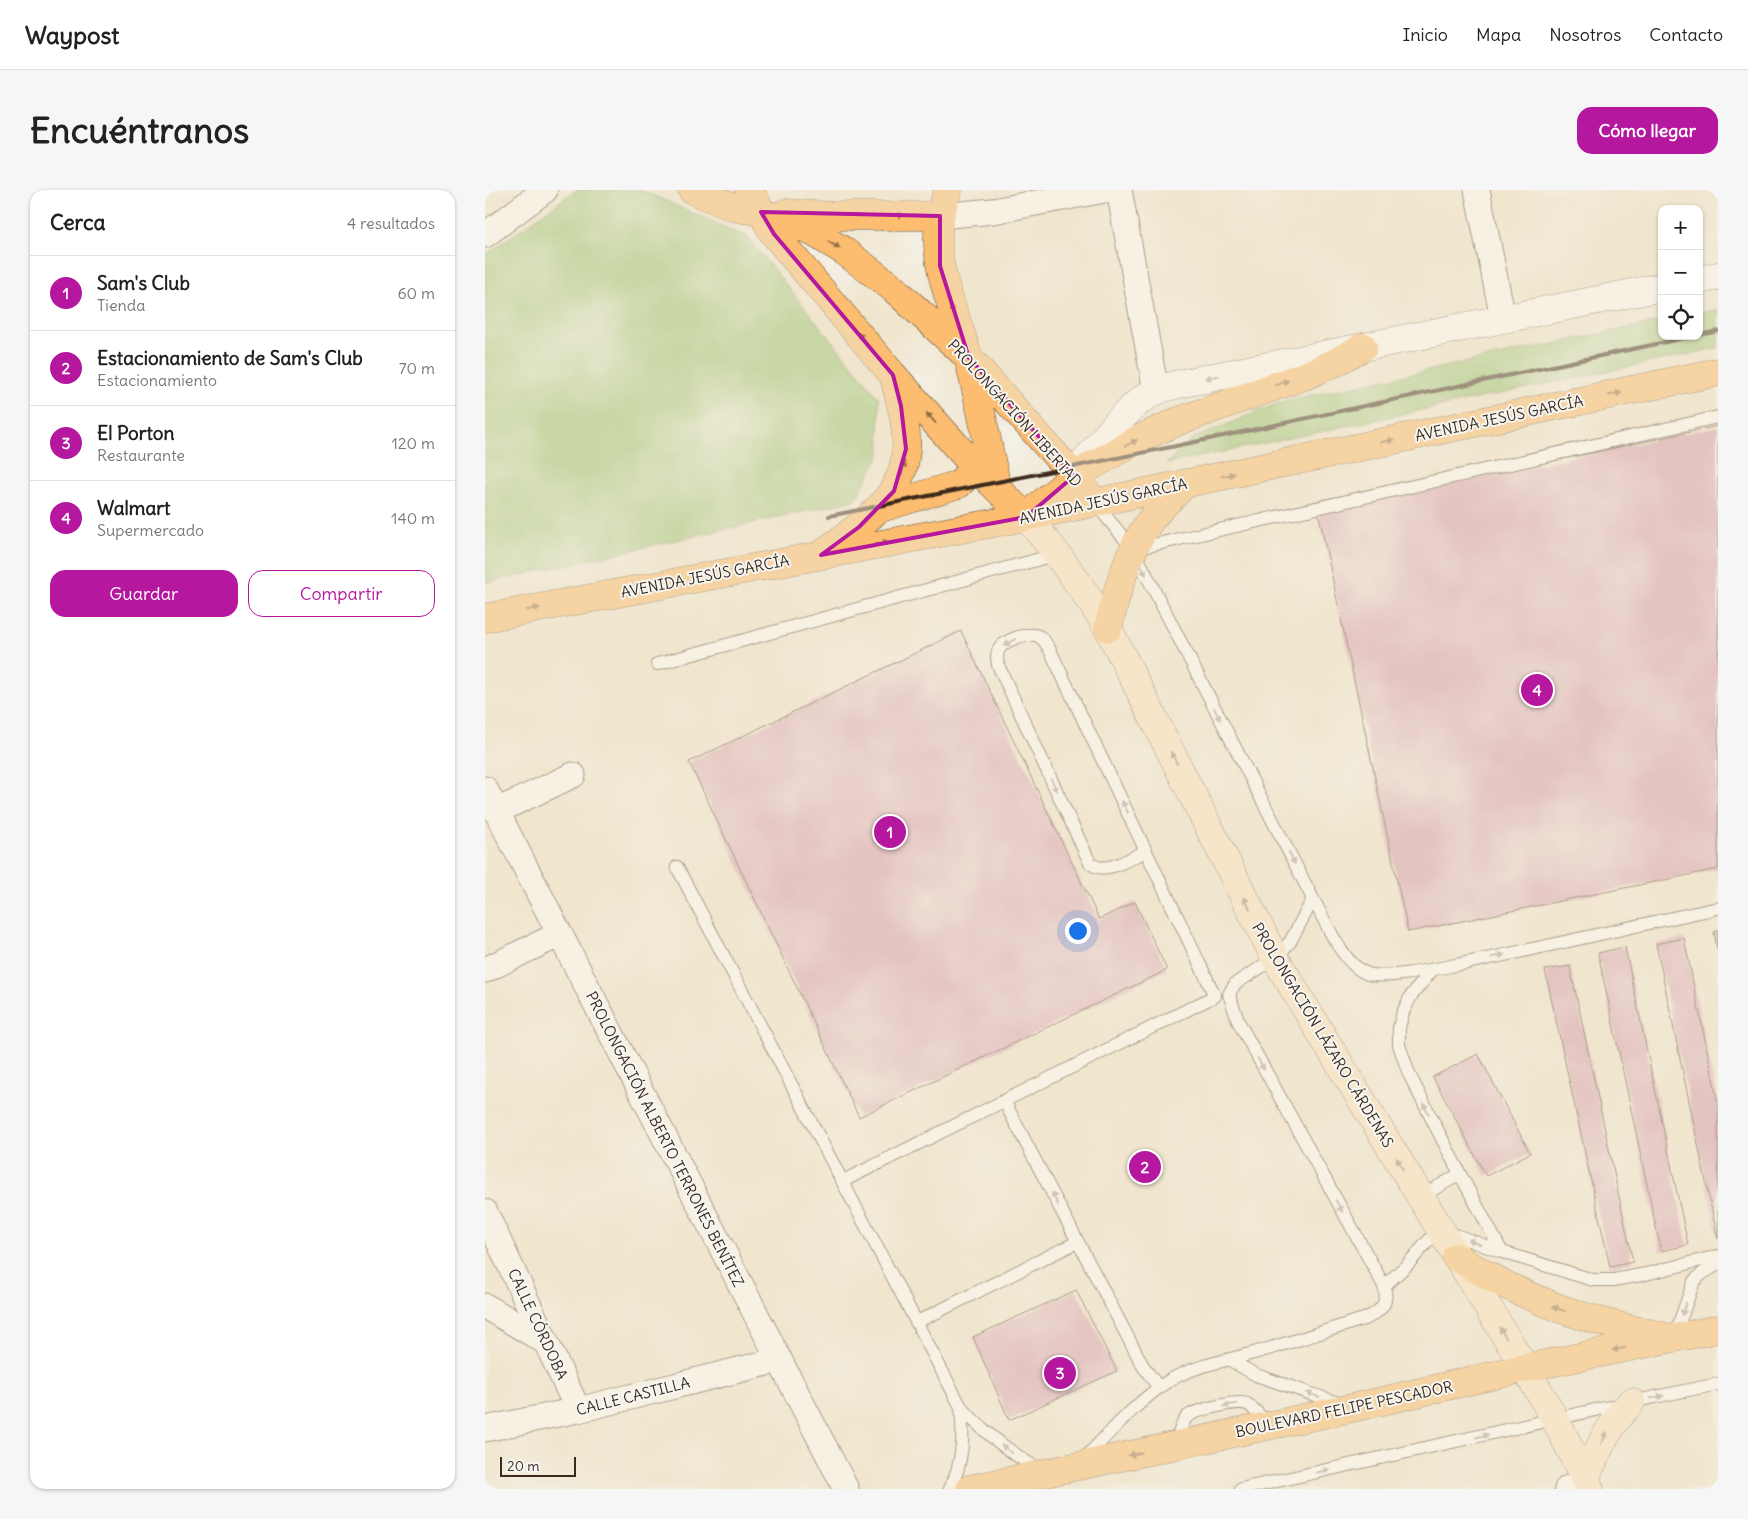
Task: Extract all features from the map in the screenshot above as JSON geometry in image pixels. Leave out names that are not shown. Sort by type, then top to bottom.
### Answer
[{"type":"main road","name":"PROLONGACIÓN LIBERTAD","points":[[692,190],[732,207],[755,201],[845,252],[894,289],[969,358],[1095,502]]},
{"type":"main road","points":[[948,190],[940,216],[938,241],[940,266],[948,298],[969,358],[988,438],[997,488]]},
{"type":"main road","points":[[755,201],[832,216],[940,216]]},
{"type":"main road","points":[[755,201],[774,234],[893,376],[975,467],[1026,517],[1074,476],[1135,441],[1185,419],[1334,363],[1363,346]]},
{"type":"main road","name":"AVENIDA JESÚS GARCÍA","points":[[485,618],[1026,517],[1718,372]]},
{"type":"main road","points":[[821,555],[859,527],[878,509],[894,491],[903,472],[906,449],[901,406],[893,376]]},
{"type":"main road","points":[[878,509],[959,484],[975,467],[988,438]]},
{"type":"main road","points":[[1108,628],[1122,576],[1133,549],[1150,520],[1187,483]]},
{"type":"main road","name":"PROLONGACIÓN LÁZARO CÁRDENAS","points":[[1026,517],[1058,554],[1108,628],[1275,958],[1555,1419],[1581,1486]]},
{"type":"main road","points":[[1456,1257],[1484,1274],[1544,1303],[1575,1314],[1674,1338]]},
{"type":"main road","name":"BOULEVARD FELIPE PESCADOR","points":[[970,1489],[1352,1408],[1525,1368],[1718,1329]]},
{"type":"main road","points":[[1581,1486],[1605,1436],[1616,1418],[1631,1402]]},
{"type":"street","points":[[485,235],[545,190]]},
{"type":"street","points":[[940,216],[993,211],[1105,190]]},
{"type":"street","points":[[1119,190],[1156,391]]},
{"type":"street","points":[[1477,190],[1503,318]]},
{"type":"street","points":[[1703,279],[1718,276]]},
{"type":"street","name":"AVENIDA JESÚS GARCÍA","points":[[1074,476],[1138,402],[1156,391],[1179,384],[1363,346],[1658,288]]},
{"type":"street","points":[[497,811],[573,775]]},
{"type":"street","name":"PROLONGACIÓN ALBERTO TERRONES BENÍTEZ","points":[[485,789],[845,1489]]},
{"type":"street","points":[[485,970],[560,934]]},
{"type":"street","name":"CALLE CÓRDOBA","points":[[485,1212],[578,1410]]},
{"type":"street","points":[[485,1306],[546,1342]]},
{"type":"street","name":"CALLE CASTILLA","points":[[485,1429],[578,1410],[779,1360]]},
{"type":"lane","points":[[1133,549],[1718,417]]},
{"type":"lane","points":[[1095,502],[1133,549],[1313,899],[1343,954],[1359,969],[1368,974],[1379,975],[1433,969],[1718,908]]},
{"type":"lane","points":[[657,664],[1058,554]]},
{"type":"lane","points":[[843,1182],[1215,996],[1146,851],[1046,643],[1040,637],[1031,634],[1022,635],[1005,644],[999,649],[997,656],[998,665],[1090,863],[1097,868],[1109,867],[1146,851]]},
{"type":"lane","points":[[677,866],[961,1407],[995,1440],[1019,1458],[1045,1473]]},
{"type":"lane","points":[[1077,1466],[1123,1420],[1159,1388],[1179,1376],[1367,1318],[1378,1312],[1384,1304],[1386,1294],[1383,1286],[1238,1021],[1229,994],[1235,984],[1275,958],[1291,942],[1313,899]]},
{"type":"lane","points":[[1433,969],[1411,996],[1403,1012],[1399,1028],[1399,1044],[1409,1074],[1502,1252]]},
{"type":"lane","points":[[1004,1101],[1146,1372],[1159,1388]]},
{"type":"lane","points":[[1420,1196],[1460,1174]]},
{"type":"lane","points":[[1383,1286],[1406,1266],[1439,1229],[1502,1252],[1593,1280],[1614,1280],[1646,1274],[1718,1256]]},
{"type":"lane","points":[[917,1322],[1077,1242]]},
{"type":"lane","points":[[1674,1338],[1694,1281],[1703,1272],[1718,1264]]},
{"type":"lane","points":[[1231,1360],[1256,1375],[1352,1408]]},
{"type":"lane","points":[[1241,1489],[1718,1384]]},
{"type":"lane","points":[[950,1489],[961,1460],[963,1443],[961,1407]]},
{"type":"highlighted area","points":[[761,212],[940,216],[940,266],[969,358],[1074,476],[1026,517],[821,555],[859,527],[894,491],[906,449],[901,406],[893,375],[774,234]]},
{"type":"green space","points":[[576,190],[641,190],[747,237],[879,398],[880,455],[855,500],[485,583],[485,255]]},
{"type":"green space","points":[[1718,309],[1718,348],[1166,464],[1192,439],[1283,401],[1658,322],[1658,340],[1703,340],[1703,312]]},
{"type":"building","points":[[1718,426],[1718,869],[1408,932],[1318,511]]},
{"type":"building","points":[[961,631],[1099,919],[1135,902],[1167,970],[859,1117],[689,762]]},
{"type":"building","points":[[1718,931],[1718,948],[1717,948],[1714,932]]},
{"type":"building","points":[[1684,938],[1718,1103],[1718,1239],[1656,944]]},
{"type":"building","points":[[1625,947],[1688,1245],[1661,1251],[1598,953]]},
{"type":"building","points":[[1570,966],[1633,1262],[1610,1267],[1545,970]]},
{"type":"building","points":[[1478,1054],[1530,1153],[1486,1176],[1433,1077]]},
{"type":"building","points":[[1076,1290],[1117,1371],[1009,1420],[973,1337]]},
{"type":"railway","points":[[1703,334],[1718,331]]},
{"type":"railway","points":[[829,516],[1176,446],[1675,340]]},
{"type":"place","name":"Walmart","points":[[1537,690]]},
{"type":"place","name":"Sam's Club","points":[[890,832]]},
{"type":"place","name":"Estacionamiento de Sam's Club","points":[[1145,1167]]},
{"type":"place","name":"El Porton","points":[[1060,1373]]}]
